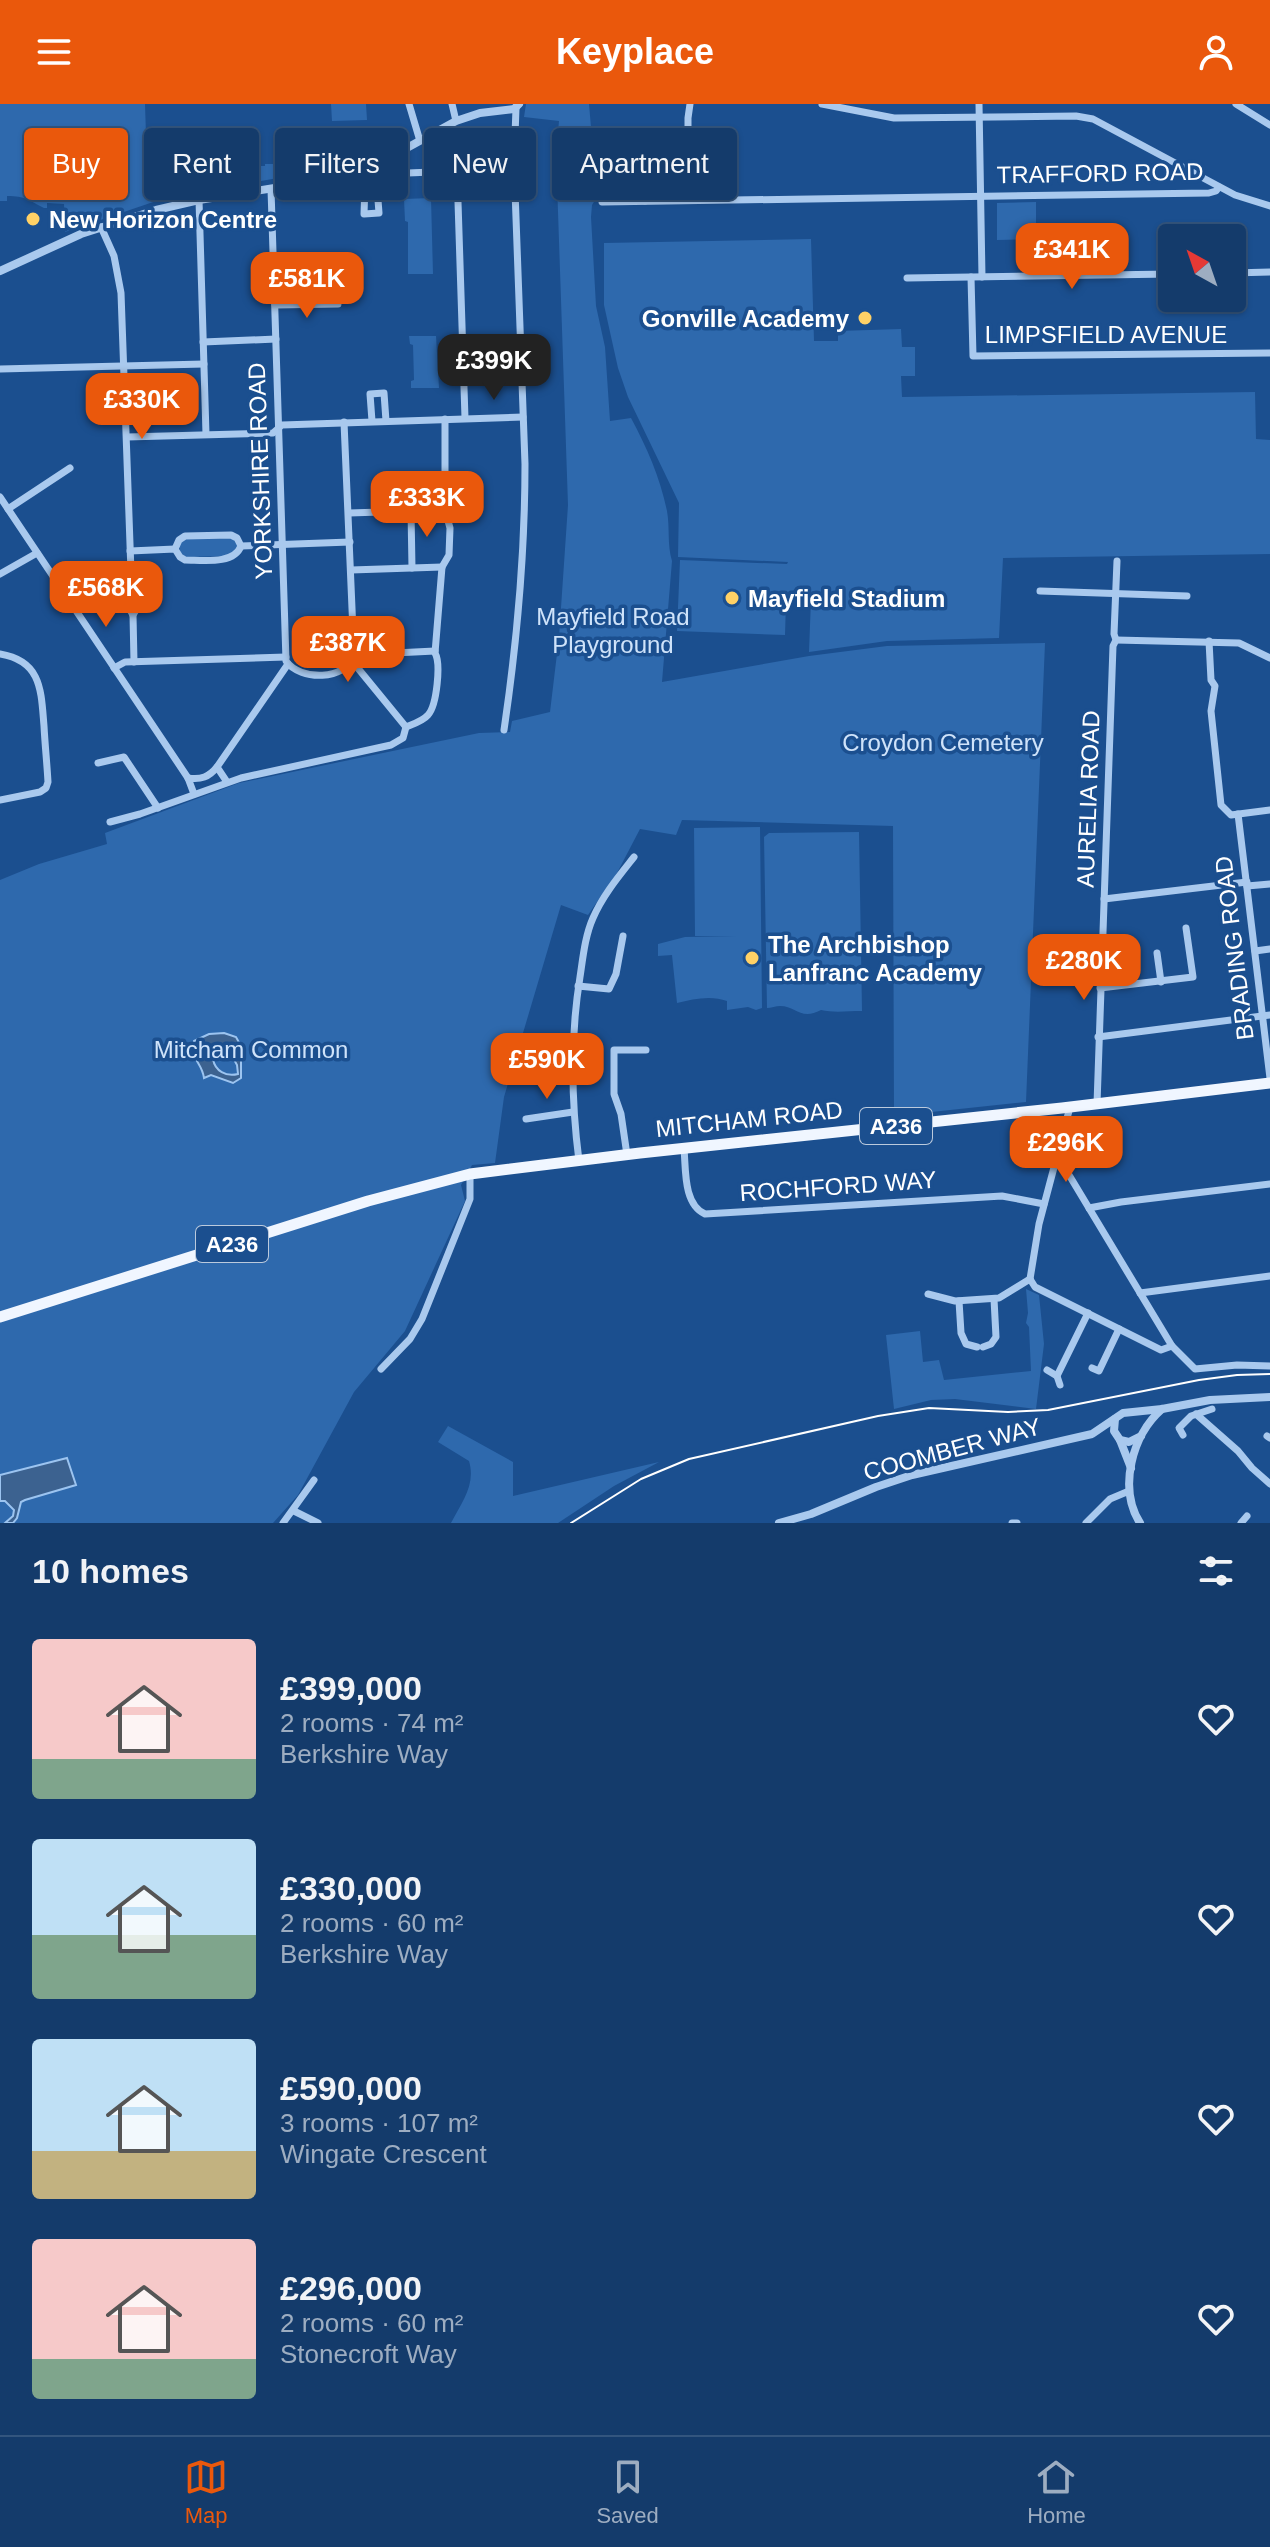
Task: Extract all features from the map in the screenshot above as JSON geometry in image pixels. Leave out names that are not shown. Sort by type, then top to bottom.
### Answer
[{"type":"main road","name":"MITCHAM ROAD","points":[[470,1174],[1097,1104],[1270,1080]]},
{"type":"main road","name":"A236","points":[[0,1317],[368,1201],[470,1174]]},
{"type":"street","points":[[409,104],[420,141]]},
{"type":"street","points":[[452,104],[456,121]]},
{"type":"street","points":[[688,128],[690,104]]},
{"type":"street","points":[[822,104],[894,118],[1076,116],[1093,119],[1243,199],[1270,206]]},
{"type":"street","points":[[979,104],[982,277]]},
{"type":"street","points":[[1236,104],[1270,125]]},
{"type":"street","points":[[408,147],[456,121],[518,106],[514,175],[524,513],[514,657],[504,730]]},
{"type":"street","points":[[408,172],[457,171],[465,418]]},
{"type":"street","name":"TRAFFORD ROAD","points":[[737,199],[1209,193],[1219,187]]},
{"type":"street","points":[[259,191],[275,188]]},
{"type":"street","name":"YORKSHIRE ROAD","points":[[271,189],[287,660]]},
{"type":"street","points":[[0,271],[101,227],[199,200],[206,434]]},
{"type":"street","name":"TRAFFORD ROAD","points":[[602,202],[688,200]]},
{"type":"street","points":[[101,227],[114,256],[120,284],[131,572],[125,579],[127,605],[133,615],[134,662]]},
{"type":"street","points":[[1246,273],[1270,272]]},
{"type":"street","points":[[907,278],[1158,274]]},
{"type":"street","name":"LIMPSFIELD AVENUE","points":[[971,277],[973,356],[1270,353]]},
{"type":"street","points":[[275,305],[338,304]]},
{"type":"street","points":[[203,342],[276,339]]},
{"type":"street","points":[[0,369],[204,364]]},
{"type":"street","points":[[372,421],[370,394],[384,393],[386,421]]},
{"type":"street","points":[[127,437],[273,433],[282,425],[523,417]]},
{"type":"street","points":[[110,822],[227,782],[391,745],[403,738],[406,727],[423,719],[433,708],[439,662],[435,651],[442,567],[449,555],[450,538],[450,524],[445,510],[445,419]]},
{"type":"street","points":[[344,422],[353,658],[406,727]]},
{"type":"street","points":[[8,509],[70,468]]},
{"type":"street","points":[[0,497],[188,778],[194,794]]},
{"type":"street","points":[[349,513],[445,510]]},
{"type":"street","points":[[411,511],[412,568]]},
{"type":"street","points":[[231,535],[237,538],[241,546],[236,556],[229,558],[185,560],[175,549],[177,542],[185,536],[231,535]]},
{"type":"street","points":[[241,546],[350,542]]},
{"type":"street","points":[[130,551],[175,549]]},
{"type":"street","points":[[0,574],[37,553]]},
{"type":"street","name":"AURELIA ROAD","points":[[1097,1104],[1117,561]]},
{"type":"street","points":[[351,570],[442,567]]},
{"type":"street","points":[[1040,591],[1187,596]]},
{"type":"street","points":[[1116,640],[1241,643],[1270,658]]},
{"type":"street","points":[[1209,641],[1211,680],[1215,686],[1211,711],[1221,805],[1227,813],[1270,810]]},
{"type":"street","points":[[287,660],[294,669],[315,675],[340,671],[353,658],[435,651]]},
{"type":"street","points":[[0,654],[26,664],[39,682],[48,782],[40,792],[0,800]]},
{"type":"street","points":[[114,668],[122,663],[134,662],[287,660]]},
{"type":"street","points":[[188,778],[202,779],[217,767],[287,660]]},
{"type":"street","points":[[98,763],[124,757],[158,808]]},
{"type":"street","points":[[217,767],[227,782]]},
{"type":"street","name":"BRADING ROAD","points":[[1238,814],[1266,1016],[1270,1080]]},
{"type":"street","points":[[579,1161],[573,1112],[572,1051],[585,946],[594,915],[634,857]]},
{"type":"street","points":[[1104,899],[1270,884]]},
{"type":"street","points":[[1100,988],[1193,977],[1186,928]]},
{"type":"street","points":[[578,986],[609,989],[616,974],[623,936]]},
{"type":"street","points":[[1255,951],[1270,949]]},
{"type":"street","points":[[1179,952],[1189,950]]},
{"type":"street","points":[[1157,953],[1161,982]]},
{"type":"street","points":[[1098,1037],[1266,1016]]},
{"type":"street","points":[[627,1155],[621,1114],[614,1094],[614,1046],[646,1050]]},
{"type":"street","points":[[1070,1107],[1044,1204],[1030,1279],[1035,1287],[1161,1350],[1172,1346]]},
{"type":"street","points":[[526,1119],[573,1112]]},
{"type":"street","name":"ROCHFORD WAY","points":[[684,1149],[691,1200],[705,1214],[1002,1196],[1044,1204]]},
{"type":"street","points":[[1057,1155],[1172,1346],[1190,1367],[1198,1370],[1237,1365],[1270,1366]]},
{"type":"street","points":[[381,1369],[410,1339],[422,1319],[470,1199],[470,1174]]},
{"type":"street","points":[[1089,1208],[1270,1184]]},
{"type":"street","points":[[1140,1293],[1270,1276]]},
{"type":"street","points":[[928,1294],[959,1301],[994,1299],[1003,1297],[1030,1279]]},
{"type":"street","points":[[994,1299],[997,1328],[994,1341]]},
{"type":"street","points":[[959,1301],[963,1348],[980,1347],[994,1341]]},
{"type":"street","points":[[1047,1370],[1058,1380],[1088,1313]]},
{"type":"street","points":[[1092,1368],[1099,1371],[1119,1329]]},
{"type":"street","points":[[994,1341],[1003,1349]]},
{"type":"street","points":[[1131,1469],[1113,1427],[1123,1413],[1210,1400],[1270,1397]]},
{"type":"street","points":[[1140,1523],[1131,1506],[1131,1469],[1142,1434],[1162,1409]]},
{"type":"street","points":[[1183,1435],[1179,1428],[1185,1421],[1212,1409]]},
{"type":"street","points":[[1132,1412],[1142,1420],[1142,1434]]},
{"type":"street","points":[[1196,1414],[1270,1484]]},
{"type":"street","name":"COOMBER WAY","points":[[779,1523],[912,1475],[1092,1434],[1116,1419]]},
{"type":"street","name":"COOMBER WAY","points":[[1092,1434],[1119,1439]]},
{"type":"street","points":[[1119,1439],[1129,1442],[1142,1434]]},
{"type":"street","points":[[283,1523],[314,1480]]},
{"type":"street","points":[[1086,1523],[1110,1499],[1129,1491]]},
{"type":"street","points":[[294,1511],[318,1523]]},
{"type":"street","points":[[1241,1523],[1247,1516]]},
{"type":"green space","points":[[0,104],[145,104],[144,200],[159,200],[65,232],[64,204],[47,203],[47,208],[44,208],[29,200],[128,200],[128,128],[24,128],[24,198],[7,196],[7,201],[0,201]]},
{"type":"green space","points":[[331,104],[366,104],[367,120],[332,121]]},
{"type":"green space","name":"Mitcham Common","points":[[526,104],[589,104],[591,128],[558,128],[559,121],[524,117]]},
{"type":"green space","points":[[275,164],[275,178],[259,181],[259,166]]},
{"type":"green space","points":[[404,200],[431,200],[433,274],[408,274],[408,222],[405,221]]},
{"type":"green space","name":"Mitcham Common","points":[[558,200],[595,200],[591,217],[596,306],[605,347],[610,421],[631,418],[657,475],[668,517],[672,561],[662,682],[809,656],[887,646],[1045,643],[1026,1102],[894,1116],[893,826],[682,820],[676,835],[640,829],[617,873],[588,915],[561,905],[504,1097],[495,1163],[472,1165],[461,1185],[465,1201],[405,1331],[354,1392],[298,1495],[273,1523],[0,1523],[0,880],[39,864],[107,844],[105,833],[239,783],[479,733],[510,732],[512,721],[550,712],[559,637],[568,505]]},
{"type":"green space","points":[[1036,202],[1036,239],[997,240],[997,203]]},
{"type":"green space","points":[[811,239],[814,341],[838,341],[838,331],[901,329],[902,347],[915,347],[915,376],[901,376],[902,397],[1255,392],[1256,439],[1270,440],[1270,554],[1003,558],[999,638],[887,641],[809,652],[811,599],[786,602],[785,635],[677,631],[680,560],[788,562],[678,557],[679,503],[628,397],[618,368],[604,305],[604,243]]},
{"type":"green space","points":[[409,336],[436,336],[439,388],[411,388],[411,381],[414,380],[413,345]]},
{"type":"green space","points":[[233,538],[237,548],[230,556],[186,557],[180,553],[179,543],[186,539]]},
{"type":"green space","points":[[760,827],[762,1008],[727,1010],[727,1001],[715,998],[677,1003],[672,955],[658,956],[658,944],[685,937],[736,936],[695,936],[694,828]]},
{"type":"green space","points":[[859,832],[862,1011],[821,1010],[803,1014],[786,1007],[767,1008],[764,837],[769,833]]},
{"type":"green space","points":[[1026,1289],[1039,1295],[1044,1344],[1036,1409],[955,1399],[931,1400],[894,1409],[886,1335],[920,1331],[923,1362],[939,1360],[944,1380],[1031,1371]]},
{"type":"green space","points":[[448,1426],[513,1462],[513,1496],[659,1462],[614,1486],[558,1523],[451,1523],[467,1493],[471,1470],[469,1461],[438,1442]]},
{"type":"shaded area","points":[[224,1033],[236,1037],[241,1046],[241,1078],[233,1083],[211,1075],[204,1078],[193,1047],[194,1041],[209,1034]],"holes":[[[231,1054],[237,1065],[238,1074],[222,1072],[214,1063],[213,1059]]]},
{"type":"shaded area","points":[[67,1458],[76,1485],[21,1502],[17,1518],[13,1523],[5,1523],[13,1516],[14,1510],[5,1501],[0,1501],[0,1475]]},
{"type":"tram line","points":[[571,1523],[641,1479],[689,1459],[878,1416],[929,1408],[1008,1412],[1048,1410],[1199,1380],[1270,1374]]},
{"type":"place","name":"New Horizon Centre","points":[[33,219]]},
{"type":"place","name":"Gonville Academy","points":[[865,318]]},
{"type":"place","name":"Mayfield Stadium","points":[[732,598]]},
{"type":"place","name":"The Archbishop Lanfranc Academy","points":[[752,958]]},
{"type":"park label","name":"Mayfield Road Playground","points":[[613,630]]},
{"type":"park label","name":"Croydon Cemetery","points":[[943,742]]}]
